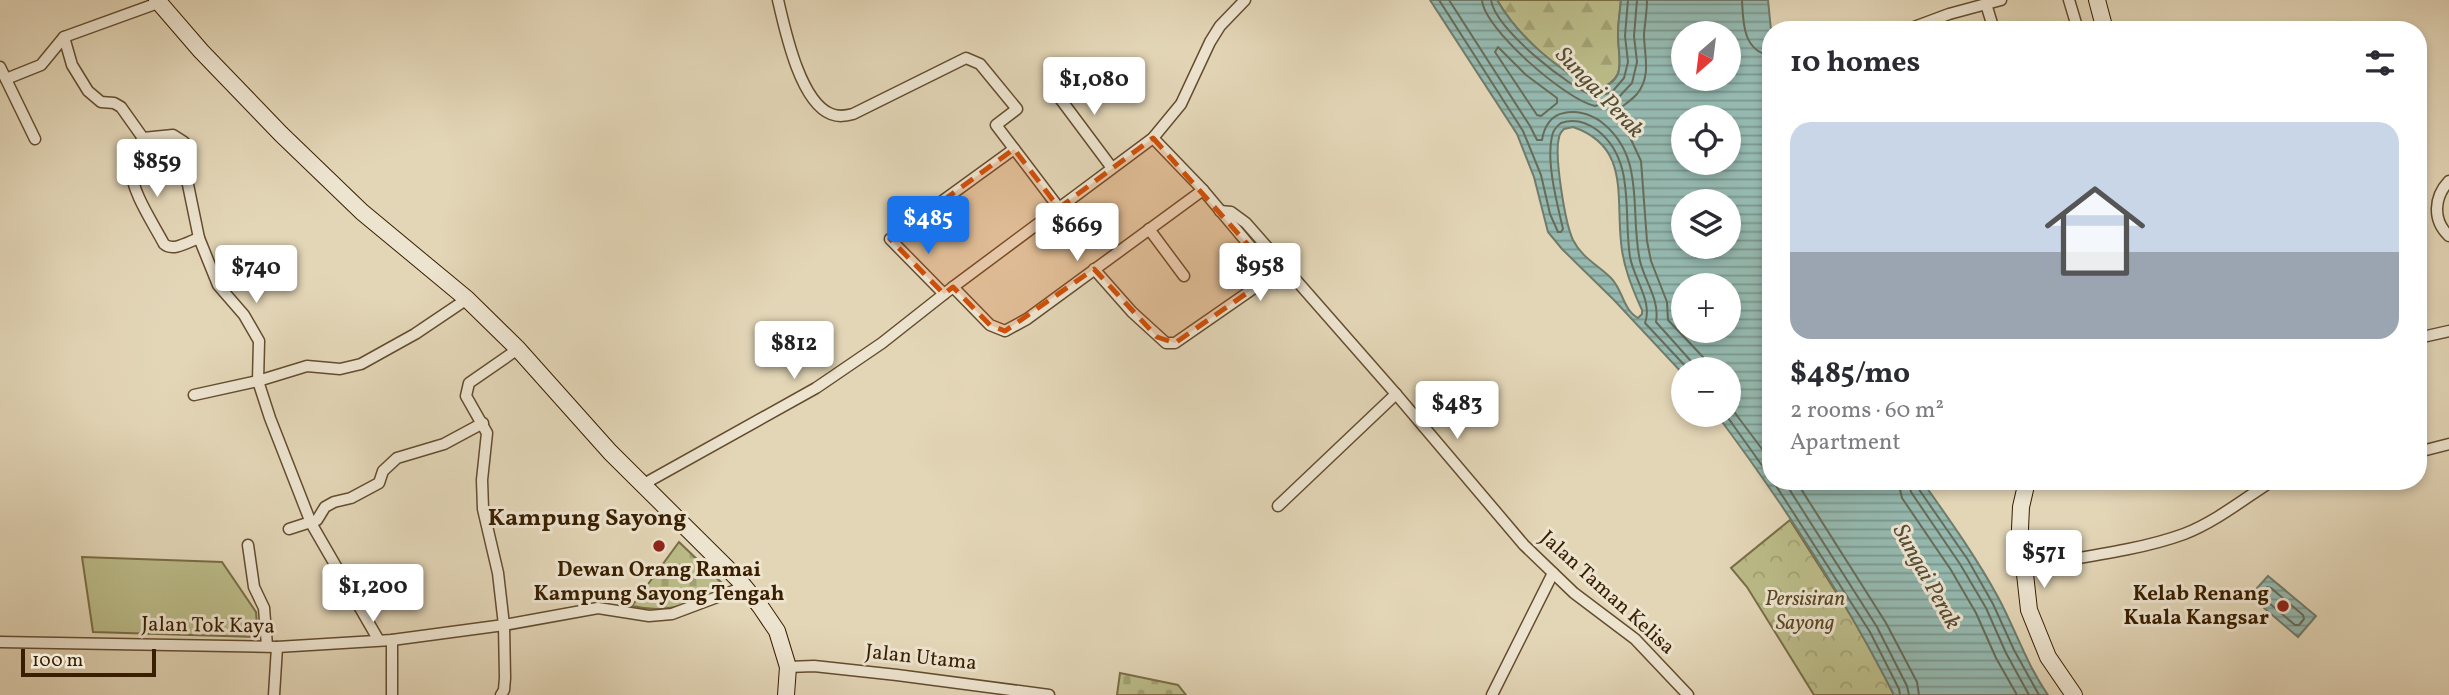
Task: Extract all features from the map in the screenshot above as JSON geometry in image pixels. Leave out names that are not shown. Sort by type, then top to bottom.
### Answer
[{"type":"main road","points":[[2097,0],[2103,21]]},
{"type":"main road","points":[[158,2],[281,134],[362,212],[467,299],[518,349],[642,485],[744,587],[777,631],[788,667],[786,695]]},
{"type":"main road","points":[[2025,490],[2020,529],[2029,610],[2048,657],[2074,695]]},
{"type":"street","points":[[778,0],[795,61],[808,91],[824,110],[841,117],[853,114],[956,61],[972,58],[1017,109],[996,125],[1059,208]]},
{"type":"street","points":[[642,485],[816,388],[882,343],[1153,138],[1181,104],[1220,26],[1245,0]]},
{"type":"street","points":[[1931,21],[2001,0]]},
{"type":"street","points":[[2069,0],[2075,21]]},
{"type":"street","points":[[6,79],[41,65],[64,37],[158,2]]},
{"type":"street","points":[[1986,4],[1991,21]]},
{"type":"street","points":[[64,37],[72,65],[88,91],[101,102],[121,107],[143,138]]},
{"type":"street","points":[[0,67],[35,139]]},
{"type":"street","points":[[1050,85],[1112,168]]},
{"type":"street","points":[[143,138],[173,135],[184,142],[186,175],[199,238],[218,285],[244,315],[259,341],[258,381],[311,523],[378,639]]},
{"type":"street","points":[[143,138],[133,157],[133,178],[142,204],[163,244],[173,248],[199,238]]},
{"type":"street","points":[[1094,270],[1157,337],[1166,343],[1175,343],[1260,284],[1265,274],[1265,264],[1203,190],[1153,138]]},
{"type":"street","points":[[1014,149],[890,239],[990,325],[1005,331],[1027,319],[1203,190]]},
{"type":"street","points":[[2449,181],[2438,196],[2437,207],[2438,219],[2449,236]]},
{"type":"street","name":"Jalan Taman Kelisa","points":[[1220,211],[1231,212],[1246,223],[1524,545],[1583,601],[1635,639],[1688,695]]},
{"type":"street","points":[[1149,229],[1184,275]]},
{"type":"street","points":[[194,395],[258,381],[307,366],[340,369],[361,364],[415,334],[467,299]]},
{"type":"street","points":[[2427,336],[2449,331]]},
{"type":"street","points":[[501,695],[505,678],[504,625],[498,573],[483,509],[482,480],[487,433],[466,396],[466,389],[469,383],[518,349]]},
{"type":"street","points":[[1278,506],[1396,394]]},
{"type":"street","points":[[289,529],[317,520],[325,507],[351,498],[379,482],[383,471],[397,458],[444,444],[483,423]]},
{"type":"street","points":[[2427,450],[2449,444]]},
{"type":"street","points":[[2025,567],[2152,543],[2185,533],[2258,490]]},
{"type":"street","points":[[248,545],[254,587],[264,608],[272,646],[274,695]]},
{"type":"street","points":[[1492,695],[1553,573]]},
{"type":"street","name":"Jalan Tok Kaya","points":[[0,642],[272,646],[392,640],[504,625],[597,608],[649,616],[673,614],[744,587]]},
{"type":"street","points":[[392,640],[392,695]]},
{"type":"street","name":"Jalan Utama","points":[[788,667],[814,666],[1049,695]]},
{"type":"highlighted area","points":[[1153,138],[1265,264],[1260,284],[1175,343],[1157,337],[1094,269],[1005,331],[990,325],[953,287],[944,294],[890,239],[1014,149],[1059,208]]},
{"type":"green space","points":[[1497,0],[1621,0],[1618,34],[1620,61],[1617,75],[1606,86],[1596,90],[1581,82],[1528,40]]},
{"type":"green space","name":"Persisiran Sayong","points":[[1790,520],[1864,636],[1894,695],[1814,695],[1747,587],[1731,568]]},
{"type":"green space","points":[[679,542],[727,588],[681,606],[659,609],[632,606]]},
{"type":"green space","points":[[82,557],[222,562],[256,612],[258,637],[93,632]]},
{"type":"green space","points":[[1120,673],[1178,685],[1186,695],[1117,695]]},
{"type":"water","name":"Sungai Perak","points":[[1430,0],[1497,0],[1516,27],[1540,51],[1596,90],[1613,81],[1619,68],[1618,30],[1621,0],[1768,0],[1770,21],[1762,21],[1762,478],[1726,427],[1741,427],[1741,357],[1671,357],[1671,361],[1548,232],[1534,177],[1517,134]],"holes":[[[1573,127],[1591,135],[1603,146],[1616,174],[1621,242],[1631,285],[1642,310],[1638,318],[1629,310],[1611,278],[1577,246],[1567,219],[1559,173],[1560,136],[1564,129]]]},
{"type":"water","name":"Sungai Perak","points":[[1770,490],[1928,490],[1990,584],[2048,695],[1894,695],[1855,622]]},
{"type":"water","name":"Kelab Renang Kuala Kangsar","points":[[2268,576],[2316,616],[2298,637],[2250,596]]},
{"type":"place","name":"Dewan Orang Ramai Kampung Sayong Tengah","points":[[659,546]]},
{"type":"place","name":"Kelab Renang Kuala Kangsar","points":[[2283,606]]},
{"type":"district","name":"Kampung Sayong","points":[[587,519]]}]
